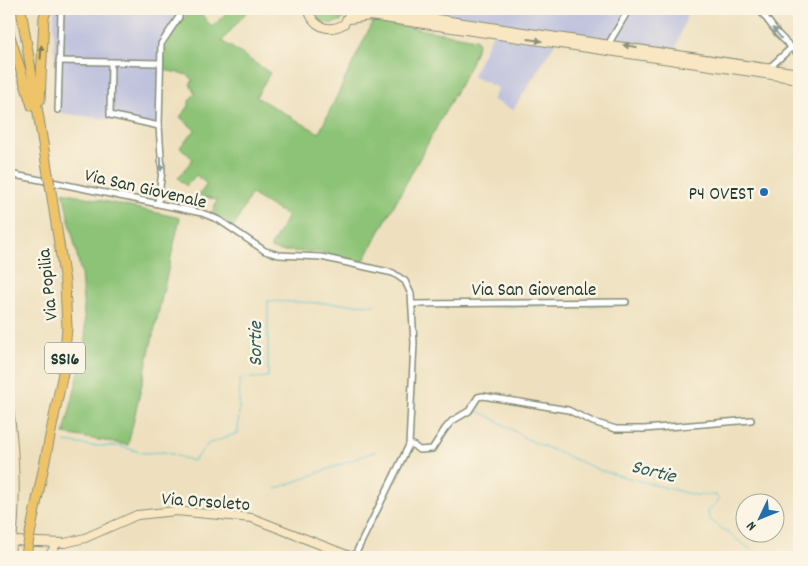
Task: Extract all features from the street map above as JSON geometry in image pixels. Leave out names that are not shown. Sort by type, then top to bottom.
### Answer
[{"type":"main road","name":"Via Popilia","points":[[21,9],[65,282],[67,328],[63,373],[25,556]]},
{"type":"main road","points":[[39,118],[42,43],[44,17],[47,9]]},
{"type":"main road","points":[[9,33],[44,147]]},
{"type":"street","points":[[158,202],[162,171],[159,126],[161,44],[179,16],[180,9]]},
{"type":"street","points":[[302,9],[309,12],[319,26],[325,28],[338,27],[349,19],[368,15],[799,79]]},
{"type":"street","points":[[349,19],[352,9]]},
{"type":"street","points":[[370,9],[609,43],[799,73]]},
{"type":"street","points":[[609,43],[629,9]]},
{"type":"street","points":[[758,9],[790,48],[799,55]]},
{"type":"street","points":[[58,110],[61,11]]},
{"type":"street","points":[[769,68],[790,48]]},
{"type":"street","points":[[60,61],[160,63]]},
{"type":"street","points":[[111,62],[110,115],[159,126]]},
{"type":"street","name":"Via San Giovenale","points":[[9,174],[158,202],[202,213],[219,220],[265,251],[279,255],[321,256],[393,273],[405,281],[412,304],[414,344],[409,445],[353,557]]},
{"type":"street","name":"Via San Giovenale","points":[[412,304],[626,302]]},
{"type":"street","points":[[409,445],[413,445],[419,450],[432,449],[452,421],[469,411],[478,397],[483,396],[568,410],[593,422],[616,428],[644,429],[751,420]]},
{"type":"street","points":[[9,413],[14,453],[13,541],[9,557]]},
{"type":"street","name":"Via Orsoleto","points":[[13,541],[56,544],[84,538],[137,515],[151,512],[176,511],[252,518],[353,557]]},
{"type":"street","points":[[50,557],[56,544]]},
{"type":"shaded area","points":[[54,9],[190,9],[160,43],[158,127],[55,112]]},
{"type":"shaded area","points":[[344,9],[689,9],[674,55],[557,40],[513,110],[492,100],[498,88],[472,76],[494,31]]},
{"type":"green space","points":[[192,9],[197,9],[212,27],[230,9],[249,9],[222,41],[270,73],[256,97],[319,133],[373,21],[476,39],[478,44],[470,66],[363,262],[317,252],[279,251],[270,248],[288,216],[251,194],[234,227],[212,214],[217,200],[199,195],[207,184],[196,175],[186,186],[178,178],[193,159],[180,147],[195,130],[180,117],[189,106],[189,101],[195,93],[190,84],[193,80],[188,75],[164,70],[167,42],[173,30]]},
{"type":"green space","points":[[313,9],[348,9],[341,21],[330,24],[319,20]]},
{"type":"green space","points":[[63,192],[180,218],[128,445],[64,434],[86,343],[81,273]]},
{"type":"waterway","name":"Sortie","points":[[65,442],[93,446],[120,446],[143,453],[165,452],[193,461],[208,444],[238,433],[240,379],[268,377],[268,301],[374,305]]},
{"type":"waterway","name":"Sortie","points":[[551,306],[620,305]]},
{"type":"waterway","name":"Sortie","points":[[491,306],[545,306]]},
{"type":"waterway","name":"Sortie","points":[[475,410],[529,440],[602,471],[694,495],[716,495],[719,500],[708,511],[709,519],[761,557]]},
{"type":"waterway","name":"Sortie","points":[[276,489],[376,451]]},
{"type":"waterway","name":"Sortie","points":[[9,507],[10,460]]},
{"type":"place","name":"P4 OVEST","points":[[764,192]]}]
